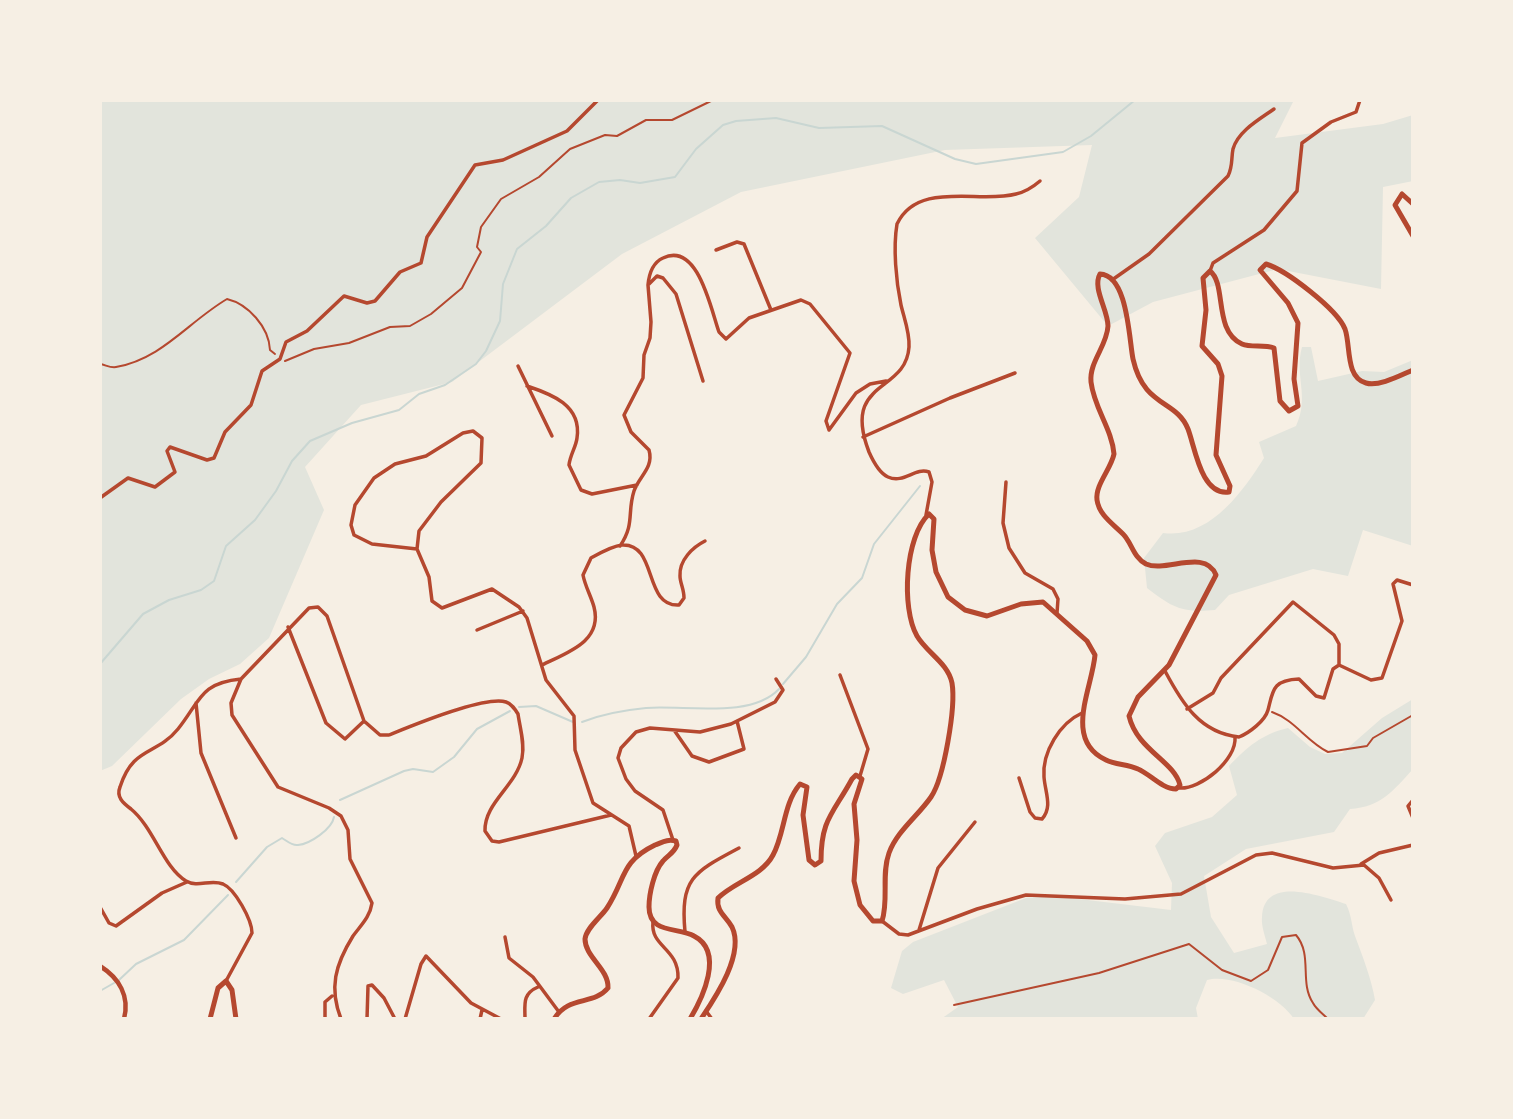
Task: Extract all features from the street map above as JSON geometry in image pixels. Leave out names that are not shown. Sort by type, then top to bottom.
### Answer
[{"type":"main road","points":[[1413,204],[1404,195],[1396,200],[1398,212],[1413,236]]},
{"type":"main road","points":[[701,1019],[725,977],[735,940],[732,927],[718,909],[718,898],[757,872],[772,857],[797,787],[803,784],[808,791],[803,815],[809,860],[815,865],[819,864],[823,828],[852,779],[860,776],[862,784],[854,811],[857,840],[855,889],[865,914],[873,922],[882,921],[890,850],[937,788],[942,776],[948,733],[952,685],[949,676],[918,637],[911,616],[909,553],[926,515],[931,514],[934,519],[932,550],[937,580],[948,597],[987,616],[1037,601],[1051,606],[1087,641],[1095,655],[1082,713],[1082,732],[1095,754],[1115,764],[1140,770],[1169,789],[1179,788],[1177,777],[1138,737],[1129,716],[1138,697],[1165,671],[1216,575],[1211,566],[1202,563],[1155,566],[1144,563],[1135,554],[1126,537],[1103,515],[1096,497],[1113,459],[1110,438],[1098,408],[1091,379],[1108,325],[1097,280],[1102,273],[1112,280],[1125,305],[1133,362],[1140,381],[1153,398],[1183,420],[1202,472],[1216,489],[1226,493],[1230,489],[1230,483],[1217,463],[1215,446],[1222,376],[1219,364],[1204,351],[1201,340],[1206,310],[1203,278],[1210,271],[1217,278],[1218,299],[1231,335],[1247,346],[1274,348],[1280,401],[1289,411],[1298,405],[1294,379],[1299,330],[1288,303],[1263,276],[1261,270],[1266,264],[1306,288],[1339,320],[1345,329],[1352,368],[1360,380],[1371,384],[1413,370]]},
{"type":"main road","points":[[554,1019],[570,1003],[599,995],[608,988],[608,980],[587,947],[585,938],[606,909],[625,869],[636,856],[665,840],[673,840],[677,843],[675,850],[663,860],[655,878],[649,906],[653,922],[667,930],[685,933],[703,944],[707,956],[708,980],[700,1003],[690,1019]]},
{"type":"main road","points":[[210,1019],[218,988],[226,981],[232,990],[236,1019]]},
{"type":"street","points":[[100,498],[128,478],[155,487],[175,472],[167,451],[170,447],[207,460],[214,458],[225,432],[251,405],[262,371],[280,359],[286,342],[307,331],[344,296],[367,303],[375,301],[400,272],[421,263],[427,237],[475,165],[503,160],[567,131],[598,100]]},
{"type":"street","points":[[1210,271],[1213,263],[1264,230],[1297,191],[1302,143],[1331,122],[1356,112],[1360,100]]},
{"type":"street","points":[[1112,280],[1149,254],[1228,176],[1233,167],[1232,151],[1236,142],[1243,133],[1275,109]]},
{"type":"street","points":[[926,515],[932,482],[929,472],[919,470],[901,479],[888,477],[871,458],[863,438],[861,411],[906,359],[909,347],[899,288],[896,229],[902,215],[916,205],[936,198],[1014,195],[1041,181]]},
{"type":"street","points":[[716,250],[737,242],[744,244],[771,310]]},
{"type":"street","points":[[542,665],[583,644],[590,636],[595,617],[584,581],[584,569],[591,558],[620,545],[631,525],[631,506],[637,485],[650,464],[649,450],[631,432],[624,415],[643,379],[644,355],[650,338],[651,322],[648,285],[652,268],[658,261],[666,257],[684,257],[699,274],[719,332],[726,339],[749,318],[805,301],[849,349],[850,359],[826,421],[829,429],[856,392],[870,384],[888,381]]},
{"type":"street","points":[[648,285],[652,279],[660,276],[676,294],[703,381]]},
{"type":"street","points":[[518,366],[552,436]]},
{"type":"street","points":[[863,438],[950,398],[1015,373]]},
{"type":"street","points":[[527,386],[558,397],[568,407],[578,437],[570,457],[570,471],[581,490],[592,494],[637,485]]},
{"type":"street","points":[[417,548],[372,544],[354,535],[352,516],[360,495],[374,478],[395,464],[426,456],[463,433],[473,432],[482,438],[484,456],[481,463],[427,518],[419,531],[417,548],[429,577],[432,601],[438,607],[492,589],[523,611],[550,688],[574,716],[575,750],[593,803],[629,827],[636,856]]},
{"type":"street","points":[[1006,482],[1003,523],[1009,548],[1025,573],[1054,589],[1058,599],[1057,613]]},
{"type":"street","points":[[620,545],[636,550],[642,556],[657,595],[674,606],[684,598],[680,575],[683,562],[691,550],[705,541]]},
{"type":"street","points":[[1339,665],[1371,680],[1382,678],[1402,621],[1393,584],[1397,580],[1413,585]]},
{"type":"street","points":[[1187,709],[1213,693],[1221,678],[1289,604],[1296,602],[1334,635],[1339,645],[1339,665]]},
{"type":"street","points":[[325,1019],[325,1002],[332,996],[346,949],[371,911],[370,895],[350,859],[348,830],[341,816],[278,788],[235,721],[231,703],[242,679],[288,627],[309,608],[323,611],[364,721],[380,735],[389,735],[447,713],[504,701],[518,713],[522,756],[514,778],[487,815],[484,828],[488,838],[499,842],[611,815]]},
{"type":"street","points":[[477,630],[523,611]]},
{"type":"street","points":[[288,627],[329,728],[345,739],[364,721]]},
{"type":"street","points":[[1165,671],[1187,709],[1214,730],[1235,737],[1245,734],[1268,711],[1272,691],[1290,680],[1304,681],[1316,696],[1324,698],[1333,669],[1339,665]]},
{"type":"street","points":[[840,675],[868,749],[860,776]]},
{"type":"street","points":[[188,882],[176,872],[146,823],[122,802],[119,789],[131,762],[173,734],[196,701],[214,684],[242,679]]},
{"type":"street","points":[[673,840],[663,810],[631,787],[618,754],[636,733],[650,728],[708,731],[737,721],[781,696],[781,683],[776,679]]},
{"type":"street","points":[[196,701],[201,753],[236,838]]},
{"type":"street","points":[[1019,778],[1030,813],[1041,819],[1048,807],[1044,776],[1047,753],[1064,726],[1082,713]]},
{"type":"street","points":[[674,730],[695,759],[709,762],[744,749],[737,721]]},
{"type":"street","points":[[1179,788],[1191,789],[1209,778],[1231,754],[1235,737]]},
{"type":"street","points":[[1413,800],[1408,806],[1413,818]]},
{"type":"street","points":[[917,932],[924,921],[938,868],[975,822]]},
{"type":"street","points":[[882,921],[899,934],[917,932],[977,909],[1026,895],[1125,900],[1181,894],[1256,855],[1272,853],[1334,868],[1361,864],[1379,853],[1413,845]]},
{"type":"street","points":[[685,933],[682,907],[691,879],[697,870],[739,848]]},
{"type":"street","points":[[1361,864],[1379,878],[1391,901]]},
{"type":"street","points":[[100,907],[109,923],[116,926],[162,892],[188,882],[219,883],[228,887],[251,925],[250,937],[226,981]]},
{"type":"street","points":[[649,1019],[677,984],[678,971],[671,952],[653,936],[653,922]]},
{"type":"street","points":[[505,937],[509,958],[530,975],[559,1012]]},
{"type":"street","points":[[405,1019],[421,964],[426,956],[458,991],[482,1010],[501,1019]]},
{"type":"street","points":[[100,966],[114,977],[123,992],[127,1004],[124,1019]]},
{"type":"street","points":[[367,1019],[368,986],[372,985],[384,998],[395,1019]]},
{"type":"street","points":[[525,1019],[526,998],[530,990],[538,987]]},
{"type":"street","points":[[332,996],[341,1019]]},
{"type":"street","points":[[480,1019],[482,1010]]},
{"type":"street","points":[[706,1011],[712,1019]]},
{"type":"path","points":[[100,365],[113,368],[154,355],[183,329],[227,299],[243,303],[269,337],[270,350],[280,359],[287,361],[314,349],[349,343],[390,327],[410,326],[462,288],[481,252],[477,247],[481,227],[501,200],[539,177],[570,149],[605,135],[617,135],[646,120],[671,120],[713,100]]},
{"type":"path","points":[[1268,711],[1289,720],[1303,736],[1328,752],[1367,746],[1373,738],[1413,715]]},
{"type":"path","points":[[954,1005],[1099,973],[1189,944],[1222,970],[1251,981],[1268,970],[1282,937],[1296,935],[1305,945],[1307,986],[1312,1002],[1328,1019]]},
{"type":"shaded area","points":[[100,100],[1294,100],[1275,138],[1383,124],[1413,115],[1413,181],[1383,187],[1381,289],[1278,269],[1153,302],[1108,326],[1035,238],[1079,197],[1092,145],[945,150],[741,192],[622,254],[452,382],[361,405],[305,467],[324,510],[269,638],[240,664],[209,679],[181,699],[112,766],[100,771]]},
{"type":"shaded area","points":[[1302,347],[1311,347],[1318,381],[1362,371],[1384,372],[1413,360],[1413,546],[1363,530],[1348,576],[1313,569],[1229,595],[1215,610],[1194,611],[1171,605],[1147,588],[1144,558],[1163,533],[1180,533],[1195,529],[1222,511],[1235,499],[1264,458],[1259,442],[1296,426],[1302,405]]},
{"type":"shaded area","points":[[1413,699],[1413,769],[1392,791],[1370,805],[1350,809],[1334,832],[1246,849],[1204,876],[1211,917],[1234,953],[1267,944],[1262,917],[1265,904],[1273,896],[1283,892],[1296,892],[1346,904],[1375,1000],[1363,1019],[1294,1019],[1267,995],[1242,983],[1218,979],[1207,980],[1196,1008],[1198,1019],[941,1019],[958,1007],[944,980],[903,994],[891,988],[902,951],[913,942],[1026,898],[1054,896],[1171,910],[1172,883],[1155,846],[1165,833],[1212,817],[1237,795],[1229,766],[1242,753],[1263,738],[1288,728],[1310,747],[1325,754],[1342,753],[1382,718]]},
{"type":"waterway","points":[[100,664],[143,614],[169,600],[201,590],[214,581],[226,546],[255,520],[276,491],[292,461],[310,441],[352,423],[399,410],[419,394],[445,385],[476,364],[486,351],[500,321],[503,284],[517,249],[546,226],[571,198],[599,182],[620,180],[640,183],[675,177],[696,149],[723,125],[736,121],[776,118],[819,128],[882,126],[955,159],[976,164],[1063,152],[1091,136],[1135,100]]},
{"type":"waterway","points":[[783,684],[806,657],[837,604],[862,578],[874,544],[920,486]]},
{"type":"waterway","points":[[582,722],[646,708],[735,707],[767,698],[779,689]]},
{"type":"waterway","points":[[519,707],[536,706],[573,722]]},
{"type":"waterway","points":[[340,800],[404,771],[413,769],[433,772],[454,757],[477,729],[510,711]]},
{"type":"waterway","points":[[236,882],[267,847],[282,838],[296,845],[308,842],[325,831],[334,817]]},
{"type":"waterway","points":[[119,980],[136,964],[184,940],[228,895]]},
{"type":"waterway","points":[[100,991],[114,983]]}]
